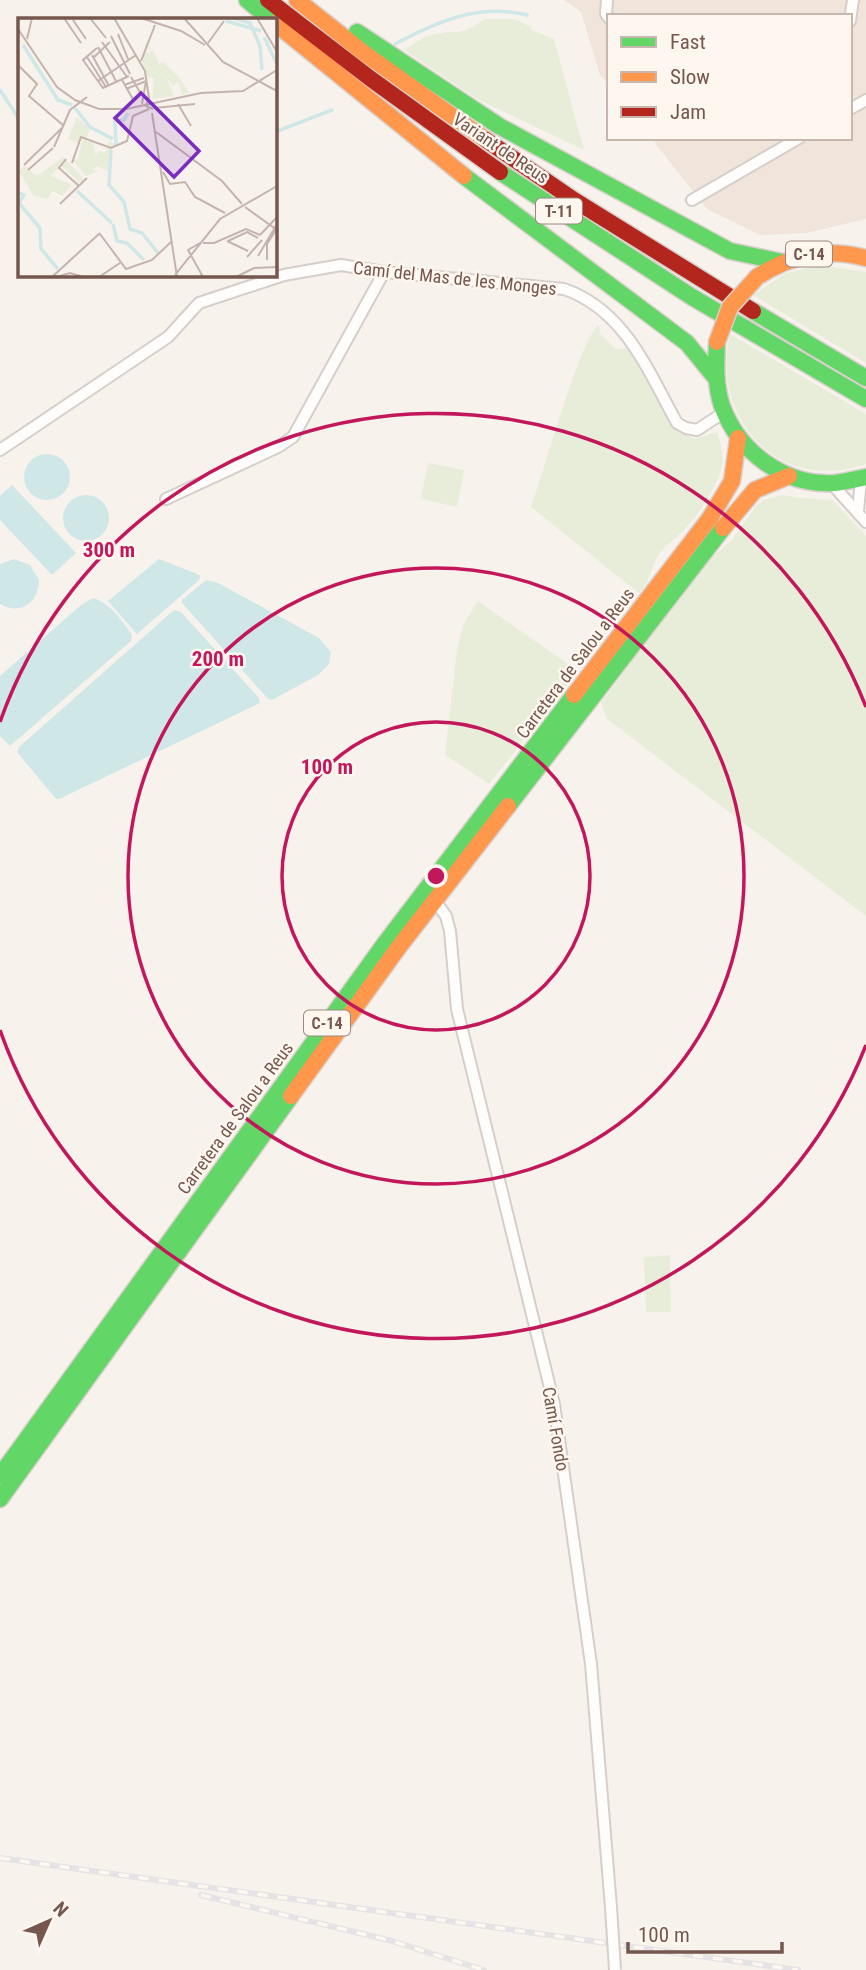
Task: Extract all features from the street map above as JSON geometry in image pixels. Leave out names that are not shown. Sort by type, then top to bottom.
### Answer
[{"type":"main road","points":[[247,0],[269,18]]},
{"type":"main road","name":"Variant de Reus","points":[[268,0],[333,52],[482,160],[693,298],[866,399]]},
{"type":"main road","name":"Variant de Reus","points":[[296,0],[490,144],[703,282],[866,378]]},
{"type":"main road","points":[[314,0],[351,29],[499,126],[730,251],[782,262]]},
{"type":"main road","points":[[276,24],[471,181],[687,343],[714,376]]},
{"type":"main road","name":"C-14","points":[[863,478],[831,483],[789,476],[762,461],[738,438],[723,413],[714,376],[717,342],[730,307],[757,277],[782,262],[821,252],[837,252],[866,258]]},
{"type":"main road","name":"C-14","points":[[716,523],[728,495],[737,461],[738,438]]},
{"type":"main road","name":"C-14","points":[[0,1499],[390,960],[716,523],[755,490],[789,476]]},
{"type":"main road","name":"Carretera de Salou a Reus","points":[[0,1476],[386,942],[716,523]]},
{"type":"street","points":[[692,200],[796,140]]},
{"type":"street","name":"Camí del Mas de les Monges","points":[[0,450],[168,337],[199,303],[284,275],[341,265],[384,272],[564,289],[582,295],[618,324],[631,340],[677,423],[697,430],[723,413]]},
{"type":"street","points":[[166,499],[278,447],[293,437],[384,272]]},
{"type":"street","points":[[858,511],[863,478]]},
{"type":"street","points":[[831,483],[866,522]]},
{"type":"street","name":"Camí Fondo","points":[[435,901],[446,916],[450,931],[457,1009],[554,1404],[591,1664],[615,1970]]},
{"type":"shaded area","points":[[564,0],[866,0],[866,219],[806,233],[760,235],[707,209],[653,140],[852,140],[852,14],[607,14],[607,83],[600,75],[581,12]]},
{"type":"green space","points":[[485,19],[515,19],[531,27],[531,30],[554,39],[584,150],[479,100],[404,50],[427,36],[465,30]]},
{"type":"green space","points":[[819,265],[866,272],[866,363],[753,295],[784,274]]},
{"type":"green space","points":[[599,325],[600,334],[616,349],[630,348],[677,430],[695,439],[717,432],[722,453],[720,472],[707,500],[688,525],[659,554],[646,584],[639,593],[531,507],[572,379],[591,335]]},
{"type":"green space","points":[[730,334],[866,414],[866,464],[834,471],[805,468],[779,459],[758,442],[741,421],[731,395],[727,366]]},
{"type":"green space","points":[[428,463],[464,470],[457,507],[421,499]]},
{"type":"green space","points":[[782,495],[832,500],[866,536],[866,916],[607,719],[601,703],[690,583],[712,557],[731,541],[756,506],[764,500]]},
{"type":"green space","points":[[478,601],[578,671],[489,784],[445,755],[457,649],[464,623]]},
{"type":"green space","points":[[670,1255],[671,1312],[646,1312],[644,1257]]},
{"type":"water","points":[[47,454],[64,460],[70,477],[64,494],[47,500],[30,494],[24,477],[30,460]]},
{"type":"water","points":[[12,485],[76,553],[52,575],[0,520],[0,496]]},
{"type":"water","points":[[86,495],[103,501],[109,518],[103,535],[86,541],[69,535],[63,518],[69,501]]},
{"type":"water","points":[[14,559],[30,565],[39,580],[36,595],[32,600],[27,605],[15,608],[0,604],[0,564]]},
{"type":"water","points":[[159,559],[195,573],[200,576],[199,580],[137,634],[108,601]]},
{"type":"water","points":[[206,580],[218,583],[319,638],[331,652],[329,664],[318,675],[272,700],[268,699],[182,603],[182,600]]},
{"type":"water","points":[[93,598],[115,613],[132,635],[131,641],[10,746],[0,736],[0,676],[81,605]]},
{"type":"water","points":[[174,610],[181,612],[259,698],[260,703],[56,799],[17,752],[19,747]]},
{"type":"waterway","points":[[395,44],[442,22],[475,13],[492,11],[527,15]]},
{"type":"waterway","points":[[0,90],[18,117]]},
{"type":"waterway","points":[[276,132],[332,110]]},
{"type":"railway","points":[[0,1858],[798,1970]]},
{"type":"railway","points":[[201,1895],[392,1941],[484,1970]]},
{"type":"traffic: fast","points":[[247,0],[269,18]]},
{"type":"traffic: fast","points":[[357,32],[499,126],[730,251],[782,262]]},
{"type":"traffic: fast","points":[[500,172],[692,297],[866,399]]},
{"type":"traffic: fast","points":[[464,176],[687,343],[714,376]]},
{"type":"traffic: fast","points":[[753,311],[866,378]]},
{"type":"traffic: fast","points":[[717,342],[717,382],[722,406],[730,423],[752,451],[766,463],[798,479],[834,483],[866,477]]},
{"type":"traffic: fast","points":[[508,806],[723,528]]},
{"type":"traffic: fast","points":[[0,1476],[386,942],[574,695]]},
{"type":"traffic: fast","points":[[0,1499],[291,1096]]},
{"type":"traffic: slow","points":[[297,0],[364,53],[486,140]]},
{"type":"traffic: slow","points":[[276,24],[464,176]]},
{"type":"traffic: slow","points":[[757,277],[783,263],[810,255],[837,254],[866,258]]},
{"type":"traffic: slow","points":[[717,342],[730,307],[757,277]]},
{"type":"traffic: slow","points":[[710,518],[732,481],[738,438]]},
{"type":"traffic: slow","points":[[723,528],[755,490],[789,476]]},
{"type":"traffic: slow","points":[[574,695],[710,518]]},
{"type":"traffic: slow","points":[[291,1096],[398,948],[508,806]]},
{"type":"traffic: jam","points":[[268,0],[371,79],[500,172]]},
{"type":"traffic: jam","points":[[486,140],[574,200],[753,311]]}]
